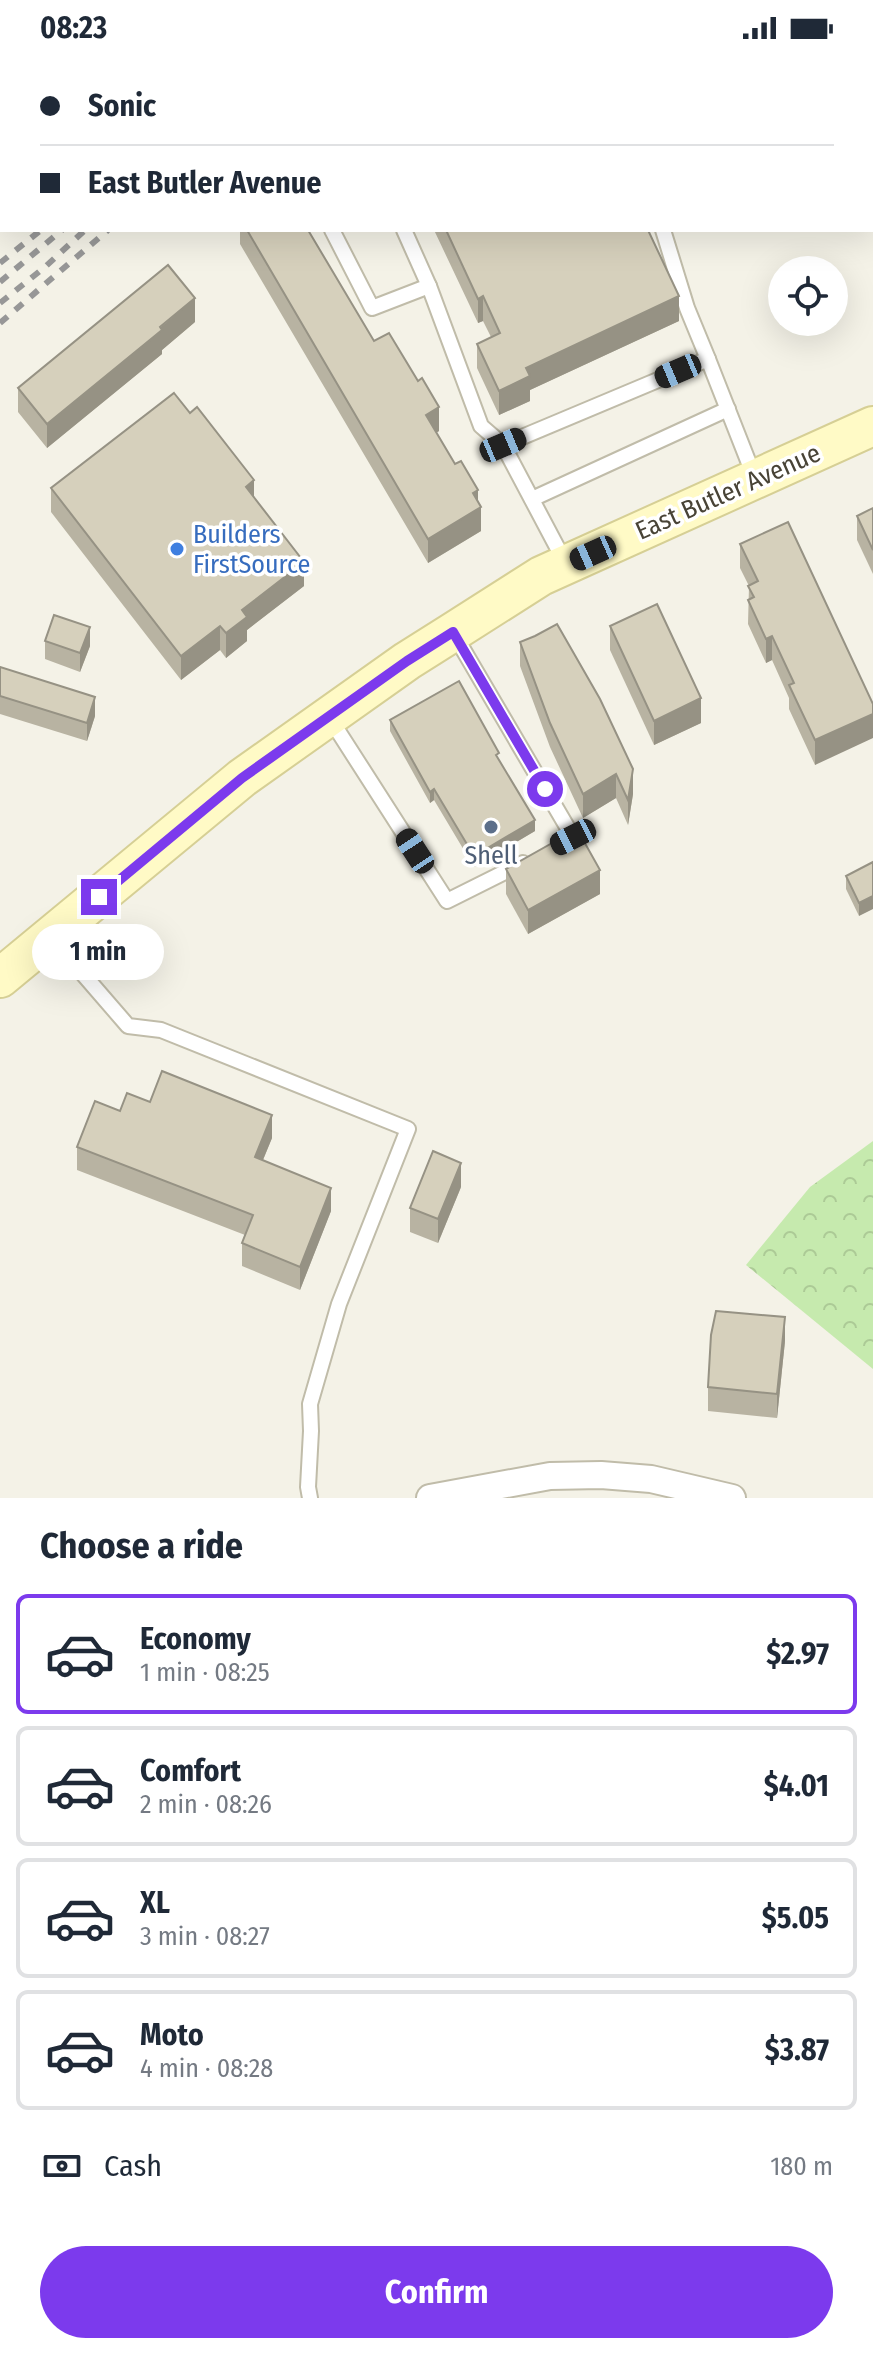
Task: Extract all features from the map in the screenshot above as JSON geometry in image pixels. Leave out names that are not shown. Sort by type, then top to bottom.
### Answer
[{"type":"main road","name":"East Butler Avenue","points":[[0,978],[242,778],[407,661],[541,576],[873,426]]},
{"type":"street","points":[[430,1498],[550,1476],[601,1475],[651,1479],[732,1498]]},
{"type":"lane","points":[[333,232],[372,308],[429,286]]},
{"type":"lane","points":[[405,232],[429,286],[481,426],[503,445],[567,565]]},
{"type":"lane","points":[[664,232],[687,308],[755,481]]},
{"type":"lane","points":[[503,445],[708,359]]},
{"type":"lane","points":[[532,499],[728,409]]},
{"type":"lane","points":[[453,632],[573,837],[545,851]]},
{"type":"lane","points":[[328,717],[447,901],[531,858]]},
{"type":"lane","points":[[51,937],[128,1026],[161,1030],[408,1129],[339,1304],[310,1404],[310,1498]]},
{"type":"green space","points":[[873,1141],[873,1369],[746,1265],[810,1187]]},
{"type":"building","points":[[248,232],[309,232],[374,341],[389,333],[418,381],[422,378],[439,407],[426,415],[455,464],[461,461],[478,490],[473,493],[481,507],[428,539]]},
{"type":"building","points":[[447,232],[649,232],[679,296],[526,368],[530,376],[499,391],[477,344],[500,333],[483,296],[478,299]]},
{"type":"building","points":[[168,265],[195,298],[160,327],[162,330],[47,424],[18,388]]},
{"type":"building","name":"Builders FirstSource","points":[[174,393],[190,413],[197,407],[254,480],[246,487],[304,562],[242,610],[247,617],[226,633],[220,626],[181,656],[51,488]]},
{"type":"building","points":[[873,508],[873,550],[857,516]]},
{"type":"building","points":[[788,522],[873,704],[873,714],[815,740],[789,685],[794,683],[772,636],[766,639],[748,600],[754,597],[748,586],[758,581],[740,544]]},
{"type":"building","points":[[657,604],[701,698],[654,721],[610,626]]},
{"type":"building","points":[[54,615],[90,627],[80,653],[45,641]]},
{"type":"building","points":[[557,624],[600,699],[633,769],[628,800],[616,774],[583,794],[550,723],[520,642]]},
{"type":"building","points":[[0,667],[95,697],[87,723],[0,696]]},
{"type":"building","points":[[459,681],[499,753],[496,755],[535,820],[474,856],[434,789],[430,792],[390,720]]},
{"type":"building","points":[[577,829],[600,870],[528,910],[506,869]]},
{"type":"building","points":[[873,862],[873,896],[859,903],[846,876]]},
{"type":"building","points":[[162,1071],[272,1115],[255,1157],[331,1188],[300,1267],[242,1243],[253,1215],[77,1147],[95,1101],[120,1111],[127,1093],[150,1102]]},
{"type":"building","points":[[433,1151],[461,1163],[438,1219],[410,1208]]},
{"type":"building","points":[[716,1311],[785,1317],[777,1394],[708,1387],[711,1335]]},
{"type":"railway","points":[[0,263],[39,232]]},
{"type":"railway","points":[[0,282],[60,232]]},
{"type":"railway","points":[[0,303],[83,232]]},
{"type":"railway","points":[[0,323],[106,232]]},
{"type":"place","name":"Builders FirstSource","points":[[177,549]]},
{"type":"place","name":"Shell","points":[[491,827]]},
{"type":"route","points":[[99,897],[242,778],[453,632],[545,789]]}]
